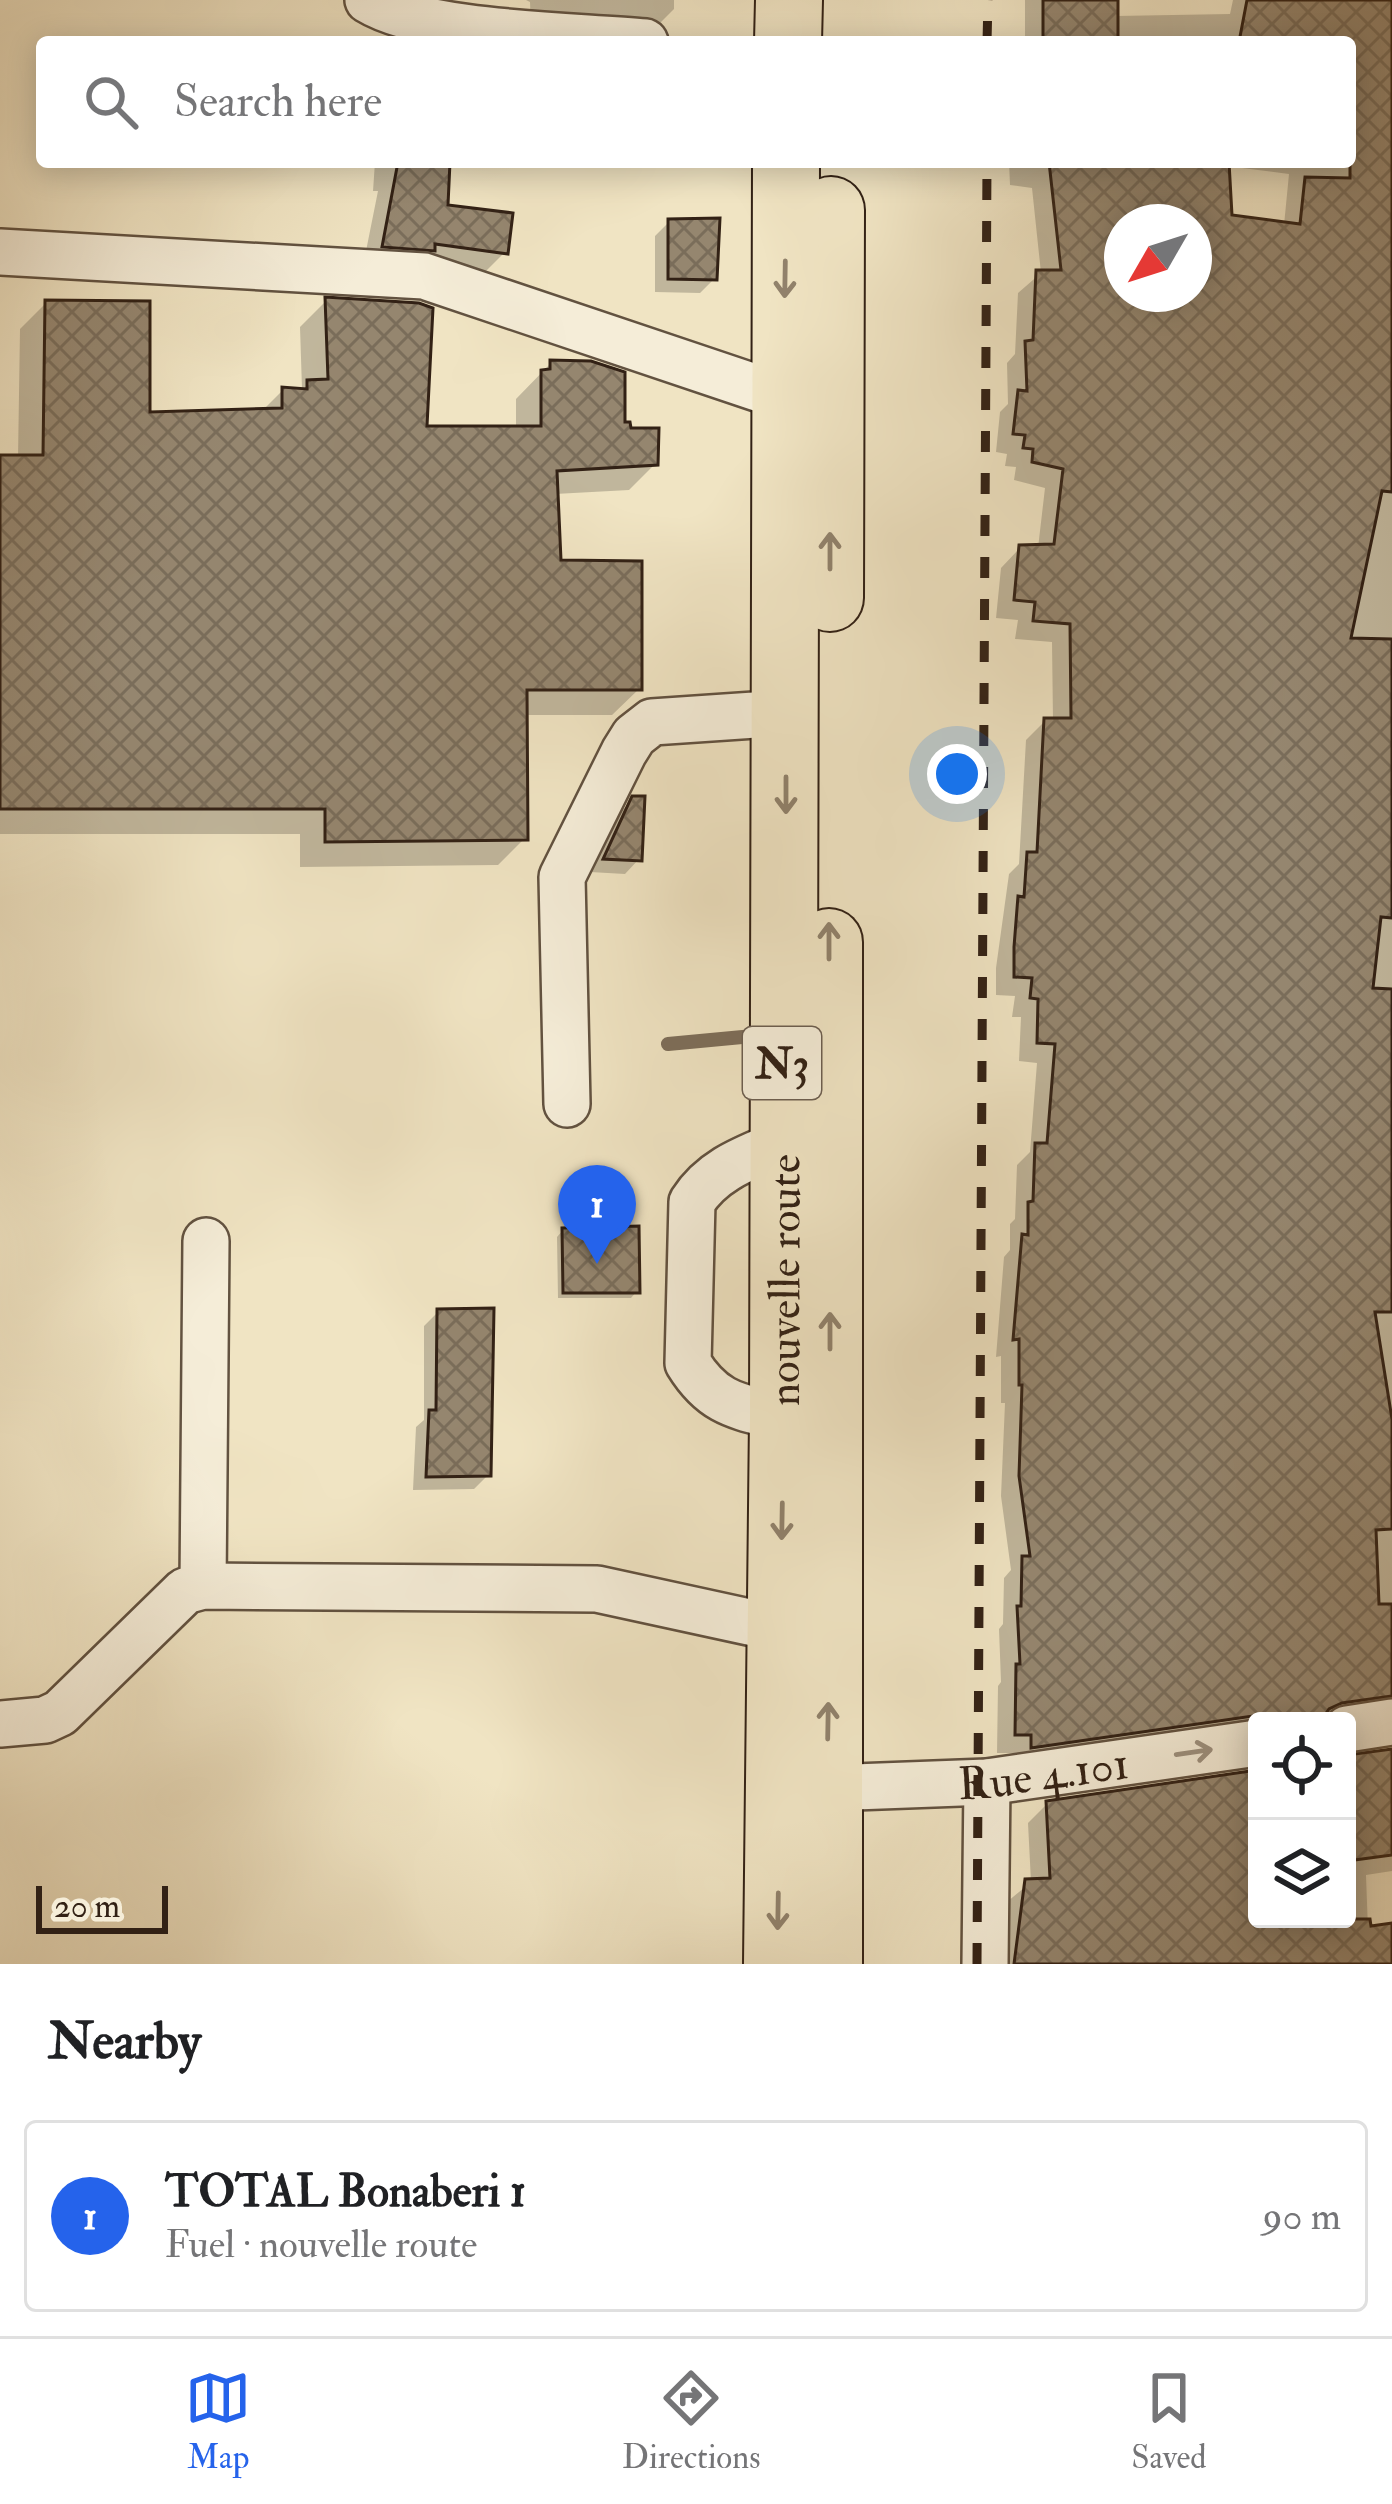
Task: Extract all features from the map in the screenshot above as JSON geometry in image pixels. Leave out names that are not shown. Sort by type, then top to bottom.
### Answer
[{"type":"highway","points":[[788,36],[789,0]]},
{"type":"highway","points":[[831,36],[832,0]]},
{"type":"highway","name":"nouvelle route","points":[[777,1964],[786,168]]},
{"type":"highway","name":"nouvelle route","points":[[829,1964],[831,168]]},
{"type":"street","points":[[368,0],[382,9],[434,23],[578,36]]},
{"type":"street","points":[[0,252],[424,276],[784,397]]},
{"type":"street","points":[[567,1104],[562,877],[624,752],[634,736],[652,722],[785,713]]},
{"type":"street","points":[[782,1143],[727,1168],[704,1184],[692,1202],[688,1363],[700,1382],[724,1403],[783,1418]]},
{"type":"street","points":[[203,1586],[206,1241]]},
{"type":"street","points":[[0,1724],[45,1720],[60,1713],[184,1591],[203,1586],[597,1589],[781,1629]]},
{"type":"street","points":[[1356,1728],[1392,1722]]},
{"type":"street","name":"Rue 4.101","points":[[827,1788],[987,1782],[1248,1744]]},
{"type":"street","points":[[985,1964],[987,1782]]},
{"type":"building","points":[[1043,0],[1118,0],[1118,36],[1043,36]]},
{"type":"building","points":[[1247,0],[1392,0],[1392,492],[1382,491],[1351,638],[1392,639],[1392,918],[1381,917],[1373,988],[1392,989],[1392,1312],[1375,1312],[1392,1419],[1392,1529],[1376,1530],[1379,1604],[1392,1604],[1392,1696],[1342,1703],[1327,1712],[1248,1712],[1248,1717],[1031,1748],[1031,1735],[1015,1735],[1016,1664],[1020,1664],[1017,1606],[1021,1606],[1022,1556],[1030,1556],[1019,1476],[1019,1339],[1013,1340],[1022,1234],[1028,1235],[1028,1202],[1033,1201],[1035,1143],[1047,1143],[1055,1044],[1037,1043],[1038,999],[1030,998],[1032,978],[1014,977],[1014,947],[1027,852],[1037,852],[1044,718],[1071,718],[1070,624],[1033,621],[1035,602],[1014,600],[1019,545],[1054,544],[1063,469],[1032,462],[1033,449],[1023,448],[1025,435],[1013,434],[1018,390],[1027,391],[1025,341],[1033,340],[1036,270],[1061,270],[1050,168],[1229,168],[1232,215],[1300,224],[1305,177],[1350,178],[1350,168],[1356,168],[1356,36],[1240,36]]},
{"type":"building","points":[[397,168],[450,168],[448,205],[513,213],[508,254],[435,244],[435,251],[382,247]]},
{"type":"building","points":[[720,218],[717,280],[668,279],[668,219]]},
{"type":"building","points":[[325,297],[433,308],[427,426],[541,426],[541,370],[550,369],[550,360],[591,361],[625,372],[625,422],[631,428],[659,428],[658,465],[557,471],[561,560],[642,561],[642,690],[527,690],[528,840],[325,842],[325,809],[0,809],[0,455],[43,455],[45,300],[150,301],[150,412],[282,408],[282,387],[307,389],[307,380],[328,379]]},
{"type":"building","points":[[632,796],[645,796],[642,861],[603,859]]},
{"type":"building","points":[[639,1226],[640,1293],[563,1293],[562,1228]]},
{"type":"building","points":[[494,1308],[491,1476],[426,1477],[429,1410],[436,1410],[437,1309]]},
{"type":"building","points":[[1392,1749],[1392,1855],[1356,1860],[1356,1754]]},
{"type":"building","points":[[1248,1771],[1248,1928],[1356,1928],[1356,1919],[1370,1919],[1371,1926],[1392,1923],[1392,1964],[1014,1964],[1025,1879],[1050,1878],[1046,1801]]},
{"type":"waterway","points":[[668,1044],[764,1035]]},
{"type":"railway","points":[[987,36],[988,0]]},
{"type":"railway","points":[[977,1964],[987,168]]},
{"type":"place","name":"TOTAL Bonaberi 1","points":[[597,1264]]}]
